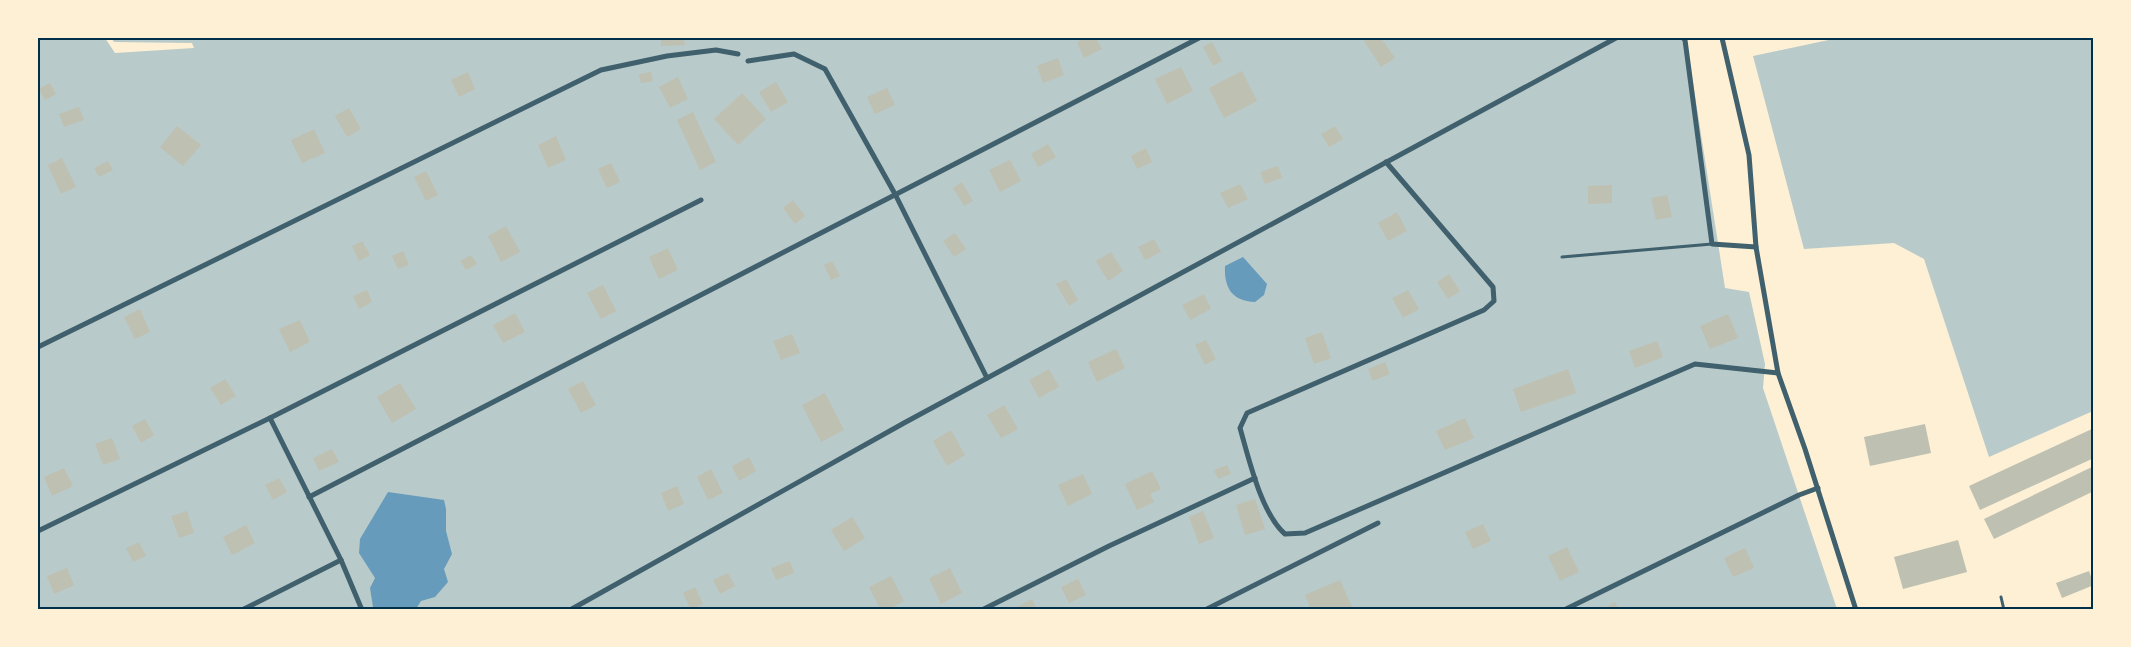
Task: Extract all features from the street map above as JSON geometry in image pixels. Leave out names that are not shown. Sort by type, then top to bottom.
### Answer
[{"type":"street","points":[[309,497],[1199,38]]},
{"type":"street","points":[[570,610],[987,378],[1616,38]]},
{"type":"street","points":[[1683,38],[1712,244],[1756,247]]},
{"type":"street","points":[[1722,38],[1749,155],[1756,247],[1778,373],[1818,488],[1856,610]]},
{"type":"street","points":[[38,347],[601,70],[667,56],[706,51],[716,50],[738,54]]},
{"type":"street","points":[[748,61],[794,54],[825,69],[895,194],[987,378]]},
{"type":"street","points":[[1386,162],[1493,287],[1494,301],[1484,310],[1247,413],[1240,428],[1255,478],[1276,526],[1285,534],[1305,533],[1696,364],[1778,373]]},
{"type":"street","points":[[38,531],[270,418],[702,200]]},
{"type":"street","points":[[270,418],[341,560],[362,610]]},
{"type":"street","points":[[982,610],[1109,546],[1255,478]]},
{"type":"street","points":[[1564,610],[1799,495],[1818,488]]},
{"type":"street","points":[[1205,610],[1378,523]]},
{"type":"street","points":[[242,610],[341,560]]},
{"type":"lane","points":[[1562,257],[1712,244]]},
{"type":"lane","points":[[2001,597],[2004,610]]},
{"type":"shaded area","points":[[38,38],[105,38],[115,53],[194,48],[192,43],[114,42],[111,38],[1686,38],[1725,288],[1749,292],[1765,364],[1763,388],[1837,609],[38,609]]},
{"type":"shaded area","points":[[1838,38],[2093,38],[2093,411],[1989,457],[1924,259],[1894,243],[1804,249],[1753,56]]},
{"type":"water","points":[[1243,257],[1267,284],[1264,295],[1255,302],[1235,296],[1226,281],[1225,266]]},
{"type":"water","points":[[388,492],[444,500],[446,531],[452,554],[444,569],[448,582],[435,597],[421,601],[416,609],[376,609],[373,607],[370,588],[375,578],[359,553],[360,539]]},
{"type":"building","points":[[661,38],[684,38],[685,45],[661,46]]},
{"type":"building","points":[[1086,38],[1096,38],[1102,49],[1084,58],[1077,42]]},
{"type":"building","points":[[1370,38],[1381,38],[1395,58],[1381,67],[1364,41]]},
{"type":"building","points":[[1212,42],[1222,61],[1213,66],[1203,47]]},
{"type":"building","points":[[1058,58],[1064,75],[1043,83],[1037,66]]},
{"type":"building","points":[[1181,67],[1193,91],[1167,104],[1155,79]]},
{"type":"building","points":[[1242,71],[1257,101],[1224,118],[1209,88]]},
{"type":"building","points":[[468,72],[475,89],[459,97],[451,80]]},
{"type":"building","points":[[651,72],[653,81],[641,83],[639,74]]},
{"type":"building","points":[[678,77],[688,99],[670,108],[659,87]]},
{"type":"building","points":[[776,82],[788,102],[771,112],[759,92]]},
{"type":"building","points":[[50,83],[56,94],[45,100],[39,89]]},
{"type":"building","points":[[887,88],[895,105],[875,114],[867,97]]},
{"type":"building","points":[[742,93],[766,119],[738,145],[714,119]]},
{"type":"building","points":[[79,107],[84,120],[64,127],[59,114]]},
{"type":"building","points":[[349,108],[361,129],[347,137],[335,116]]},
{"type":"building","points":[[693,112],[716,162],[700,170],[677,120]]},
{"type":"building","points":[[177,126],[201,145],[183,166],[160,147]]},
{"type":"building","points":[[1335,126],[1343,139],[1329,147],[1321,134]]},
{"type":"building","points":[[314,129],[325,153],[302,163],[291,140]]},
{"type":"building","points":[[556,136],[566,160],[548,168],[538,145]]},
{"type":"building","points":[[1048,144],[1056,157],[1038,167],[1031,154]]},
{"type":"building","points":[[1146,148],[1152,162],[1137,169],[1131,156]]},
{"type":"building","points":[[62,158],[76,187],[61,194],[48,165]]},
{"type":"building","points":[[1010,160],[1021,181],[1000,192],[989,170]]},
{"type":"building","points":[[108,161],[113,170],[99,177],[94,168]]},
{"type":"building","points":[[611,163],[620,182],[607,188],[598,169]]},
{"type":"building","points":[[1278,166],[1282,178],[1265,184],[1260,172]]},
{"type":"building","points":[[426,171],[438,195],[426,201],[414,177]]},
{"type":"building","points":[[962,182],[973,201],[964,206],[953,188]]},
{"type":"building","points":[[1240,184],[1248,199],[1228,208],[1220,193]]},
{"type":"building","points":[[1612,185],[1612,203],[1588,204],[1588,186]]},
{"type":"building","points":[[1667,195],[1672,217],[1656,220],[1651,198]]},
{"type":"building","points":[[793,200],[805,216],[795,224],[783,208]]},
{"type":"building","points":[[1397,212],[1407,231],[1388,241],[1378,223]]},
{"type":"building","points":[[506,226],[520,252],[501,262],[488,236]]},
{"type":"building","points":[[955,233],[966,249],[954,257],[943,241]]},
{"type":"building","points":[[1154,239],[1161,252],[1145,260],[1138,247]]},
{"type":"building","points":[[362,241],[370,255],[359,261],[352,246]]},
{"type":"building","points":[[668,248],[678,270],[659,279],[649,257]]},
{"type":"building","points":[[403,251],[409,265],[398,269],[392,256]]},
{"type":"building","points":[[1111,252],[1123,271],[1108,281],[1096,261]]},
{"type":"building","points":[[471,255],[477,264],[466,270],[460,261]]},
{"type":"building","points":[[832,261],[840,276],[831,280],[824,265]]},
{"type":"building","points":[[1449,274],[1460,291],[1448,299],[1437,282]]},
{"type":"building","points":[[1066,279],[1078,300],[1069,306],[1056,284]]},
{"type":"building","points":[[603,285],[616,311],[601,319],[587,293]]},
{"type":"building","points":[[367,290],[372,302],[359,309],[353,296]]},
{"type":"building","points":[[1408,290],[1419,309],[1403,318],[1392,298]]},
{"type":"building","points":[[1204,294],[1211,309],[1190,320],[1182,305]]},
{"type":"building","points":[[140,309],[150,332],[135,339],[124,317]]},
{"type":"building","points":[[515,313],[525,332],[503,343],[493,325]]},
{"type":"building","points":[[1728,314],[1738,338],[1710,349],[1700,326]]},
{"type":"building","points":[[300,320],[310,342],[290,352],[279,329]]},
{"type":"building","points":[[1322,332],[1331,358],[1314,364],[1305,338]]},
{"type":"building","points":[[792,334],[800,353],[781,360],[773,341]]},
{"type":"building","points":[[1206,340],[1216,359],[1205,365],[1195,345]]},
{"type":"building","points":[[1657,341],[1663,357],[1635,368],[1629,351]]},
{"type":"building","points":[[1116,349],[1125,368],[1097,382],[1088,362]]},
{"type":"building","points":[[1385,362],[1390,374],[1373,381],[1368,369]]},
{"type":"building","points":[[1049,369],[1059,387],[1039,398],[1029,380]]},
{"type":"building","points":[[1568,369],[1576,393],[1521,412],[1513,389]]},
{"type":"building","points":[[225,379],[236,396],[221,405],[210,388]]},
{"type":"building","points":[[583,381],[596,405],[581,413],[568,389]]},
{"type":"building","points":[[400,383],[416,409],[392,423],[377,397]]},
{"type":"building","points":[[825,393],[844,430],[821,442],[802,405]]},
{"type":"building","points":[[1004,405],[1018,429],[1001,438],[987,415]]},
{"type":"building","points":[[1465,418],[1474,438],[1445,450],[1436,431]]},
{"type":"building","points":[[145,419],[154,435],[141,443],[132,426]]},
{"type":"building","points":[[1925,424],[1931,453],[1870,466],[1864,437]]},
{"type":"building","points":[[2094,428],[2094,458],[1980,510],[1969,486]]},
{"type":"building","points":[[951,430],[965,455],[947,466],[933,441]]},
{"type":"building","points":[[112,438],[120,459],[103,465],[95,444]]},
{"type":"building","points":[[332,449],[339,462],[319,471],[313,458]]},
{"type":"building","points":[[749,457],[756,471],[739,481],[732,466]]},
{"type":"building","points":[[1227,465],[1231,474],[1218,479],[1214,470]]},
{"type":"building","points":[[2094,466],[2094,491],[1994,539],[1984,519]]},
{"type":"building","points":[[64,468],[73,486],[52,496],[44,477]]},
{"type":"building","points":[[711,469],[723,493],[708,500],[697,477]]},
{"type":"building","points":[[1152,471],[1161,489],[1150,494],[1154,502],[1137,510],[1125,484]]},
{"type":"building","points":[[1083,474],[1092,494],[1068,506],[1058,485]]},
{"type":"building","points":[[279,478],[287,492],[273,500],[265,485]]},
{"type":"building","points":[[677,486],[684,504],[668,511],[661,493]]},
{"type":"building","points":[[1255,499],[1265,529],[1245,535],[1236,505]]},
{"type":"building","points":[[187,511],[194,533],[179,538],[171,516]]},
{"type":"building","points":[[1203,511],[1214,538],[1199,544],[1189,517]]},
{"type":"building","points":[[852,517],[865,538],[844,551],[831,530]]},
{"type":"building","points":[[1483,524],[1491,541],[1473,549],[1465,532]]},
{"type":"building","points":[[246,525],[255,543],[232,555],[223,537]]},
{"type":"building","points":[[1958,540],[1967,572],[1903,589],[1894,557]]},
{"type":"building","points":[[139,542],[146,556],[133,562],[126,548]]},
{"type":"building","points":[[1567,547],[1579,572],[1560,581],[1548,556]]},
{"type":"building","points":[[1745,548],[1754,568],[1733,577],[1724,558]]},
{"type":"building","points":[[790,561],[794,573],[776,580],[771,568]]},
{"type":"building","points":[[67,568],[74,585],[54,594],[47,576]]},
{"type":"building","points":[[950,568],[962,593],[941,604],[929,578]]},
{"type":"building","points":[[2089,571],[2094,585],[2062,598],[2056,583]]},
{"type":"building","points":[[728,573],[735,586],[720,594],[713,580]]},
{"type":"building","points":[[891,576],[904,601],[888,610],[881,610],[869,587]]},
{"type":"building","points":[[1078,579],[1086,595],[1069,603],[1061,587]]},
{"type":"building","points":[[1340,580],[1352,607],[1346,610],[1311,610],[1305,595]]},
{"type":"building","points":[[695,587],[703,604],[691,610],[683,593]]},
{"type":"building","points":[[1032,599],[1037,610],[1019,610],[1017,607]]},
{"type":"building","points":[[1615,602],[1619,610],[1601,610]]}]
